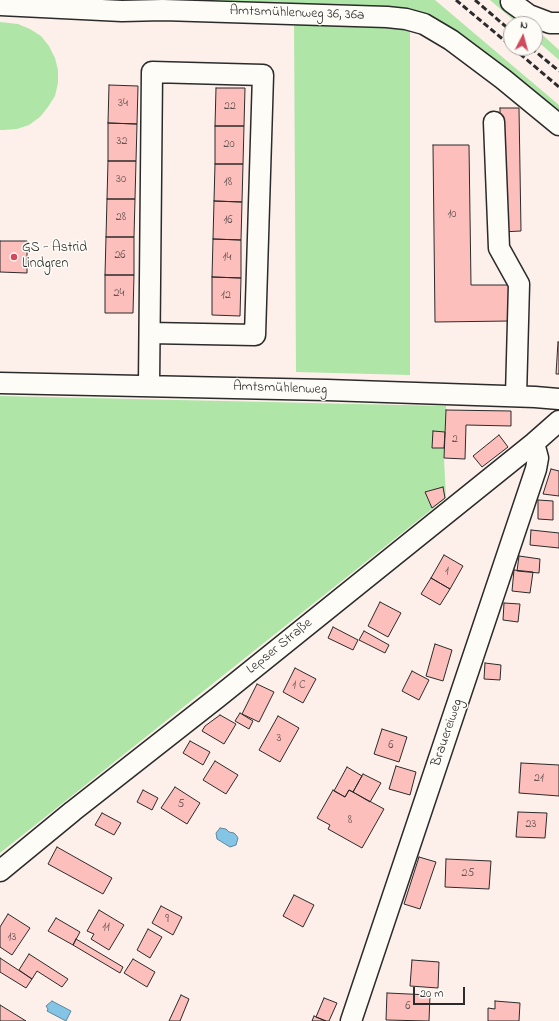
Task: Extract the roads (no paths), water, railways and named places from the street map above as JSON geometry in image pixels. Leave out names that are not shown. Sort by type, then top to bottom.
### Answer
[{"type":"street","points":[[511,2],[529,15],[550,23],[559,23]]},
{"type":"street","name":"Amtsmühlenweg 36, 36a","points":[[0,5],[122,11],[163,5],[406,19],[424,24],[451,40],[503,79],[559,125]]},
{"type":"street","points":[[149,385],[152,72],[263,75],[255,335],[150,333]]},
{"type":"street","points":[[494,122],[499,248],[519,284],[516,396]]},
{"type":"street","name":"Amtsmühlenweg","points":[[0,383],[149,385],[546,397],[559,399]]},
{"type":"street","name":"Lepser Straße","points":[[0,871],[559,422]]},
{"type":"street","name":"Brauereiweg","points":[[351,1021],[536,469],[538,458],[534,443]]},
{"type":"water","points":[[220,828],[226,829],[236,835],[238,838],[236,845],[230,847],[217,839],[216,833]]},
{"type":"water","points":[[52,1001],[71,1011],[66,1021],[47,1011],[48,1009],[46,1006]]},
{"type":"railway","points":[[456,0],[503,39]]},
{"type":"railway","points":[[475,0],[503,24]]},
{"type":"railway","points":[[522,56],[559,87]]},
{"type":"railway","points":[[541,56],[559,71]]},
{"type":"place","name":"GS - Astrid Lindgren","points":[[14,257]]}]
